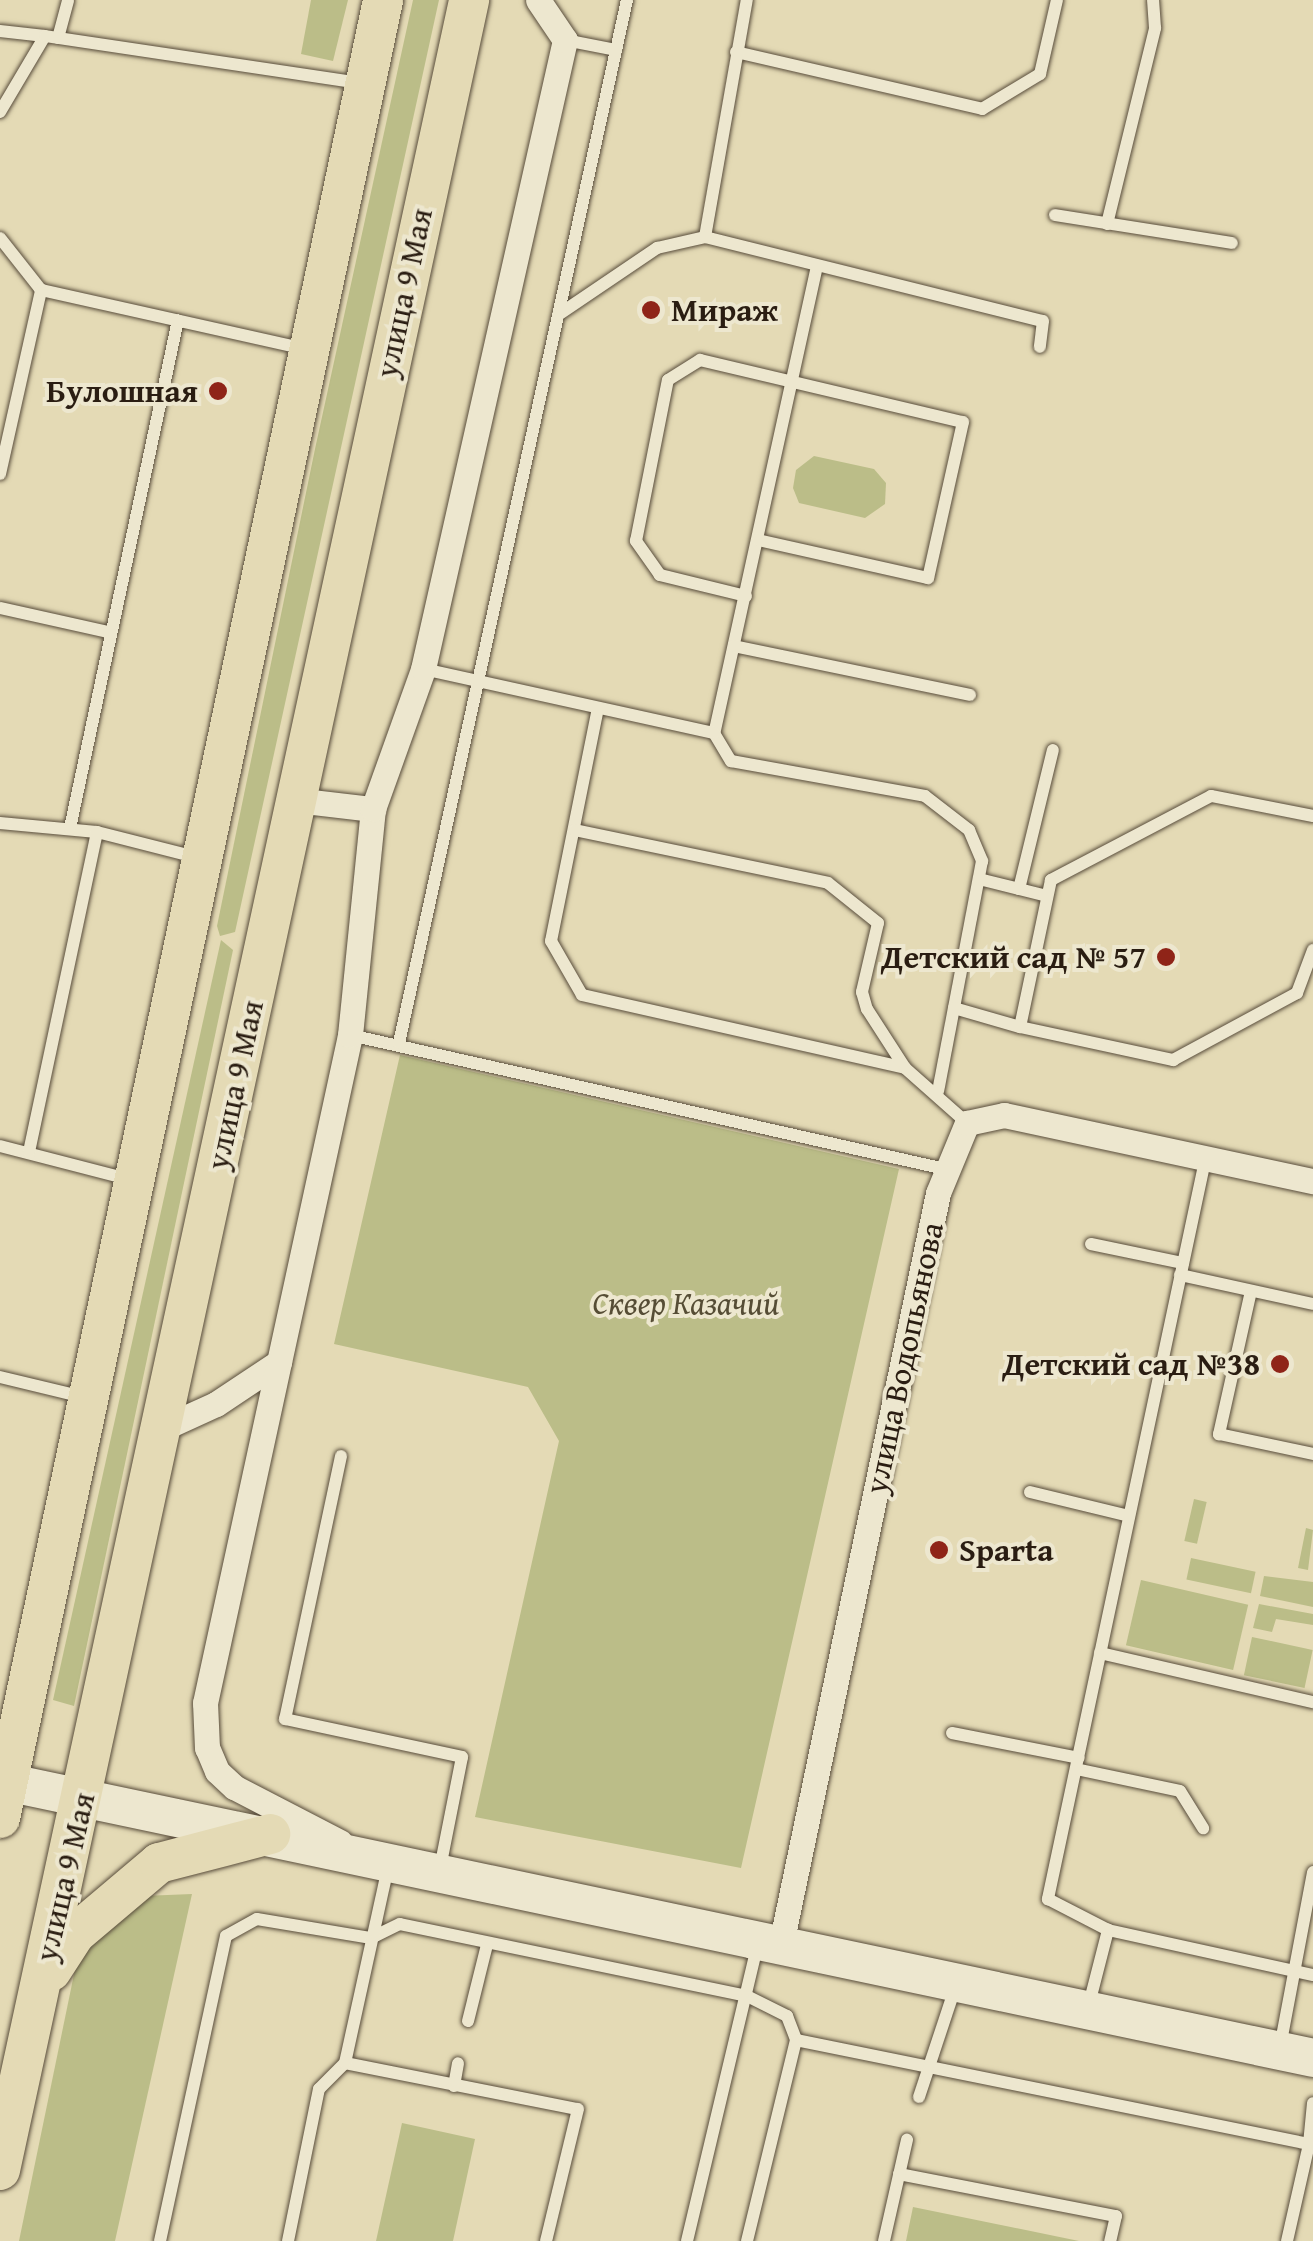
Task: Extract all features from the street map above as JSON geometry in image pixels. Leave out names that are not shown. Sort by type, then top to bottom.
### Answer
[{"type":"main road","points":[[2,1794],[383,0]]},
{"type":"main road","name":"улица 9 Мая","points":[[0,2170],[469,0]]},
{"type":"main road","points":[[38,1992],[75,1934],[159,1863],[270,1834]]},
{"type":"street","points":[[376,1857],[234,1787],[208,1748],[205,1703],[350,1034],[374,809],[423,669],[565,40],[538,0]]},
{"type":"street","points":[[296,800],[374,809]]},
{"type":"street","points":[[967,1123],[1004,1115],[1313,1181]]},
{"type":"street","name":"улица Водопьянова","points":[[770,1941],[945,1169],[967,1123]]},
{"type":"street","points":[[161,1429],[216,1404],[279,1362]]},
{"type":"street","points":[[2,1794],[83,1797],[270,1834],[1296,2054]]},
{"type":"lane","points":[[0,112],[51,38],[68,0]]},
{"type":"lane","points":[[399,1043],[627,0]]},
{"type":"lane","points":[[704,237],[747,0]]},
{"type":"lane","points":[[736,52],[982,109],[1040,74],[1057,0]]},
{"type":"lane","points":[[1106,224],[1155,28],[1153,0]]},
{"type":"lane","points":[[0,30],[365,84]]},
{"type":"lane","points":[[565,40],[616,50]]},
{"type":"lane","points":[[1056,215],[1232,243]]},
{"type":"lane","points":[[558,316],[658,248],[704,237],[1042,321],[1040,347]]},
{"type":"lane","points":[[0,238],[42,290],[307,350]]},
{"type":"lane","points":[[817,266],[714,733],[731,760],[924,796],[970,830],[982,862],[938,1092]]},
{"type":"lane","points":[[0,474],[42,290]]},
{"type":"lane","points":[[70,828],[108,632],[178,320]]},
{"type":"lane","points":[[746,596],[660,576],[636,541],[668,380],[700,360],[963,422],[928,578],[758,540]]},
{"type":"lane","points":[[0,608],[108,632]]},
{"type":"lane","points":[[734,646],[970,695]]},
{"type":"lane","points":[[423,669],[714,733]]},
{"type":"lane","points":[[598,708],[551,941],[582,995],[904,1068],[938,1092],[967,1123]]},
{"type":"lane","points":[[1019,889],[1053,750]]},
{"type":"lane","points":[[1020,1026],[1051,880],[1211,796],[1313,816]]},
{"type":"lane","points":[[0,823],[97,832],[199,858]]},
{"type":"lane","points":[[574,830],[828,883],[878,922],[864,1001],[904,1068]]},
{"type":"lane","points":[[29,1152],[97,832]]},
{"type":"lane","points":[[978,880],[1047,896]]},
{"type":"lane","points":[[954,1008],[1173,1060],[1297,993],[1313,950]]},
{"type":"lane","points":[[350,1034],[945,1169]]},
{"type":"lane","points":[[0,1146],[131,1180]]},
{"type":"lane","points":[[1206,1156],[1048,1899],[1108,1930],[1313,1975]]},
{"type":"lane","points":[[1092,1244],[1251,1291],[1313,1304]]},
{"type":"lane","points":[[1251,1291],[1220,1434],[1313,1454]]},
{"type":"lane","points":[[0,1377],[85,1397]]},
{"type":"lane","points":[[341,1456],[284,1719],[462,1757],[440,1870]]},
{"type":"lane","points":[[1030,1492],[1129,1516]]},
{"type":"lane","points":[[1100,1653],[1313,1702]]},
{"type":"lane","points":[[952,1734],[1180,1791],[1202,1828]]},
{"type":"lane","points":[[288,2241],[319,2089],[345,2063],[371,1938],[376,1857]]},
{"type":"lane","points":[[1296,2054],[1292,1970],[1313,1872]]},
{"type":"lane","points":[[160,2241],[226,1936],[257,1918],[371,1938],[400,1924],[746,1996],[787,2016],[796,2040],[747,2241]]},
{"type":"lane","points":[[1088,2011],[1108,1930]]},
{"type":"lane","points":[[686,2241],[746,1996],[770,1941]]},
{"type":"lane","points":[[468,2022],[487,1945]]},
{"type":"lane","points":[[919,2096],[957,1981]]},
{"type":"lane","points":[[796,2040],[1309,2144]]},
{"type":"lane","points":[[345,2063],[578,2109],[546,2241]]},
{"type":"lane","points":[[454,2086],[458,2063]]},
{"type":"lane","points":[[1288,2241],[1309,2144],[1313,2103]]},
{"type":"lane","points":[[884,2241],[907,2140]]},
{"type":"lane","points":[[899,2174],[1116,2216],[1110,2241]]},
{"type":"green space","points":[[311,0],[348,0],[333,61],[301,54]]},
{"type":"green space","points":[[413,0],[439,0],[235,932],[220,936],[217,926],[315,449]]},
{"type":"green space","points":[[814,456],[874,469],[886,483],[885,504],[865,518],[799,503],[793,488],[796,470]]},
{"type":"green space","points":[[221,940],[233,950],[74,1706],[53,1700]]},
{"type":"green space","name":"Сквер Казачий","points":[[400,1055],[899,1169],[741,1868],[475,1817],[559,1441],[528,1387],[334,1344]]},
{"type":"green space","points":[[1194,1499],[1207,1502],[1197,1544],[1184,1541]]},
{"type":"green space","points":[[1306,1528],[1313,1530],[1308,1570],[1298,1568]]},
{"type":"green space","points":[[1191,1558],[1256,1572],[1251,1593],[1186,1580]]},
{"type":"green space","points":[[1264,1576],[1313,1582],[1313,1607],[1260,1596]]},
{"type":"green space","points":[[1141,1580],[1248,1605],[1233,1670],[1126,1645]]},
{"type":"green space","points":[[1259,1604],[1313,1614],[1313,1625],[1276,1619],[1272,1632],[1253,1628]]},
{"type":"green space","points":[[1252,1637],[1313,1650],[1305,1688],[1244,1675]]},
{"type":"green space","points":[[192,1894],[115,2241],[19,2241],[79,1950],[143,1896]]},
{"type":"green space","points":[[402,2123],[475,2139],[453,2241],[376,2241]]},
{"type":"green space","points":[[913,2207],[1079,2241],[906,2241]]},
{"type":"place","name":"Мираж","points":[[651,310]]},
{"type":"place","name":"Булошная","points":[[218,391]]},
{"type":"place","name":"Детский сад № 57","points":[[1166,957]]},
{"type":"place","name":"Детский сад №38","points":[[1280,1364]]},
{"type":"place","name":"Sparta","points":[[939,1550]]}]
